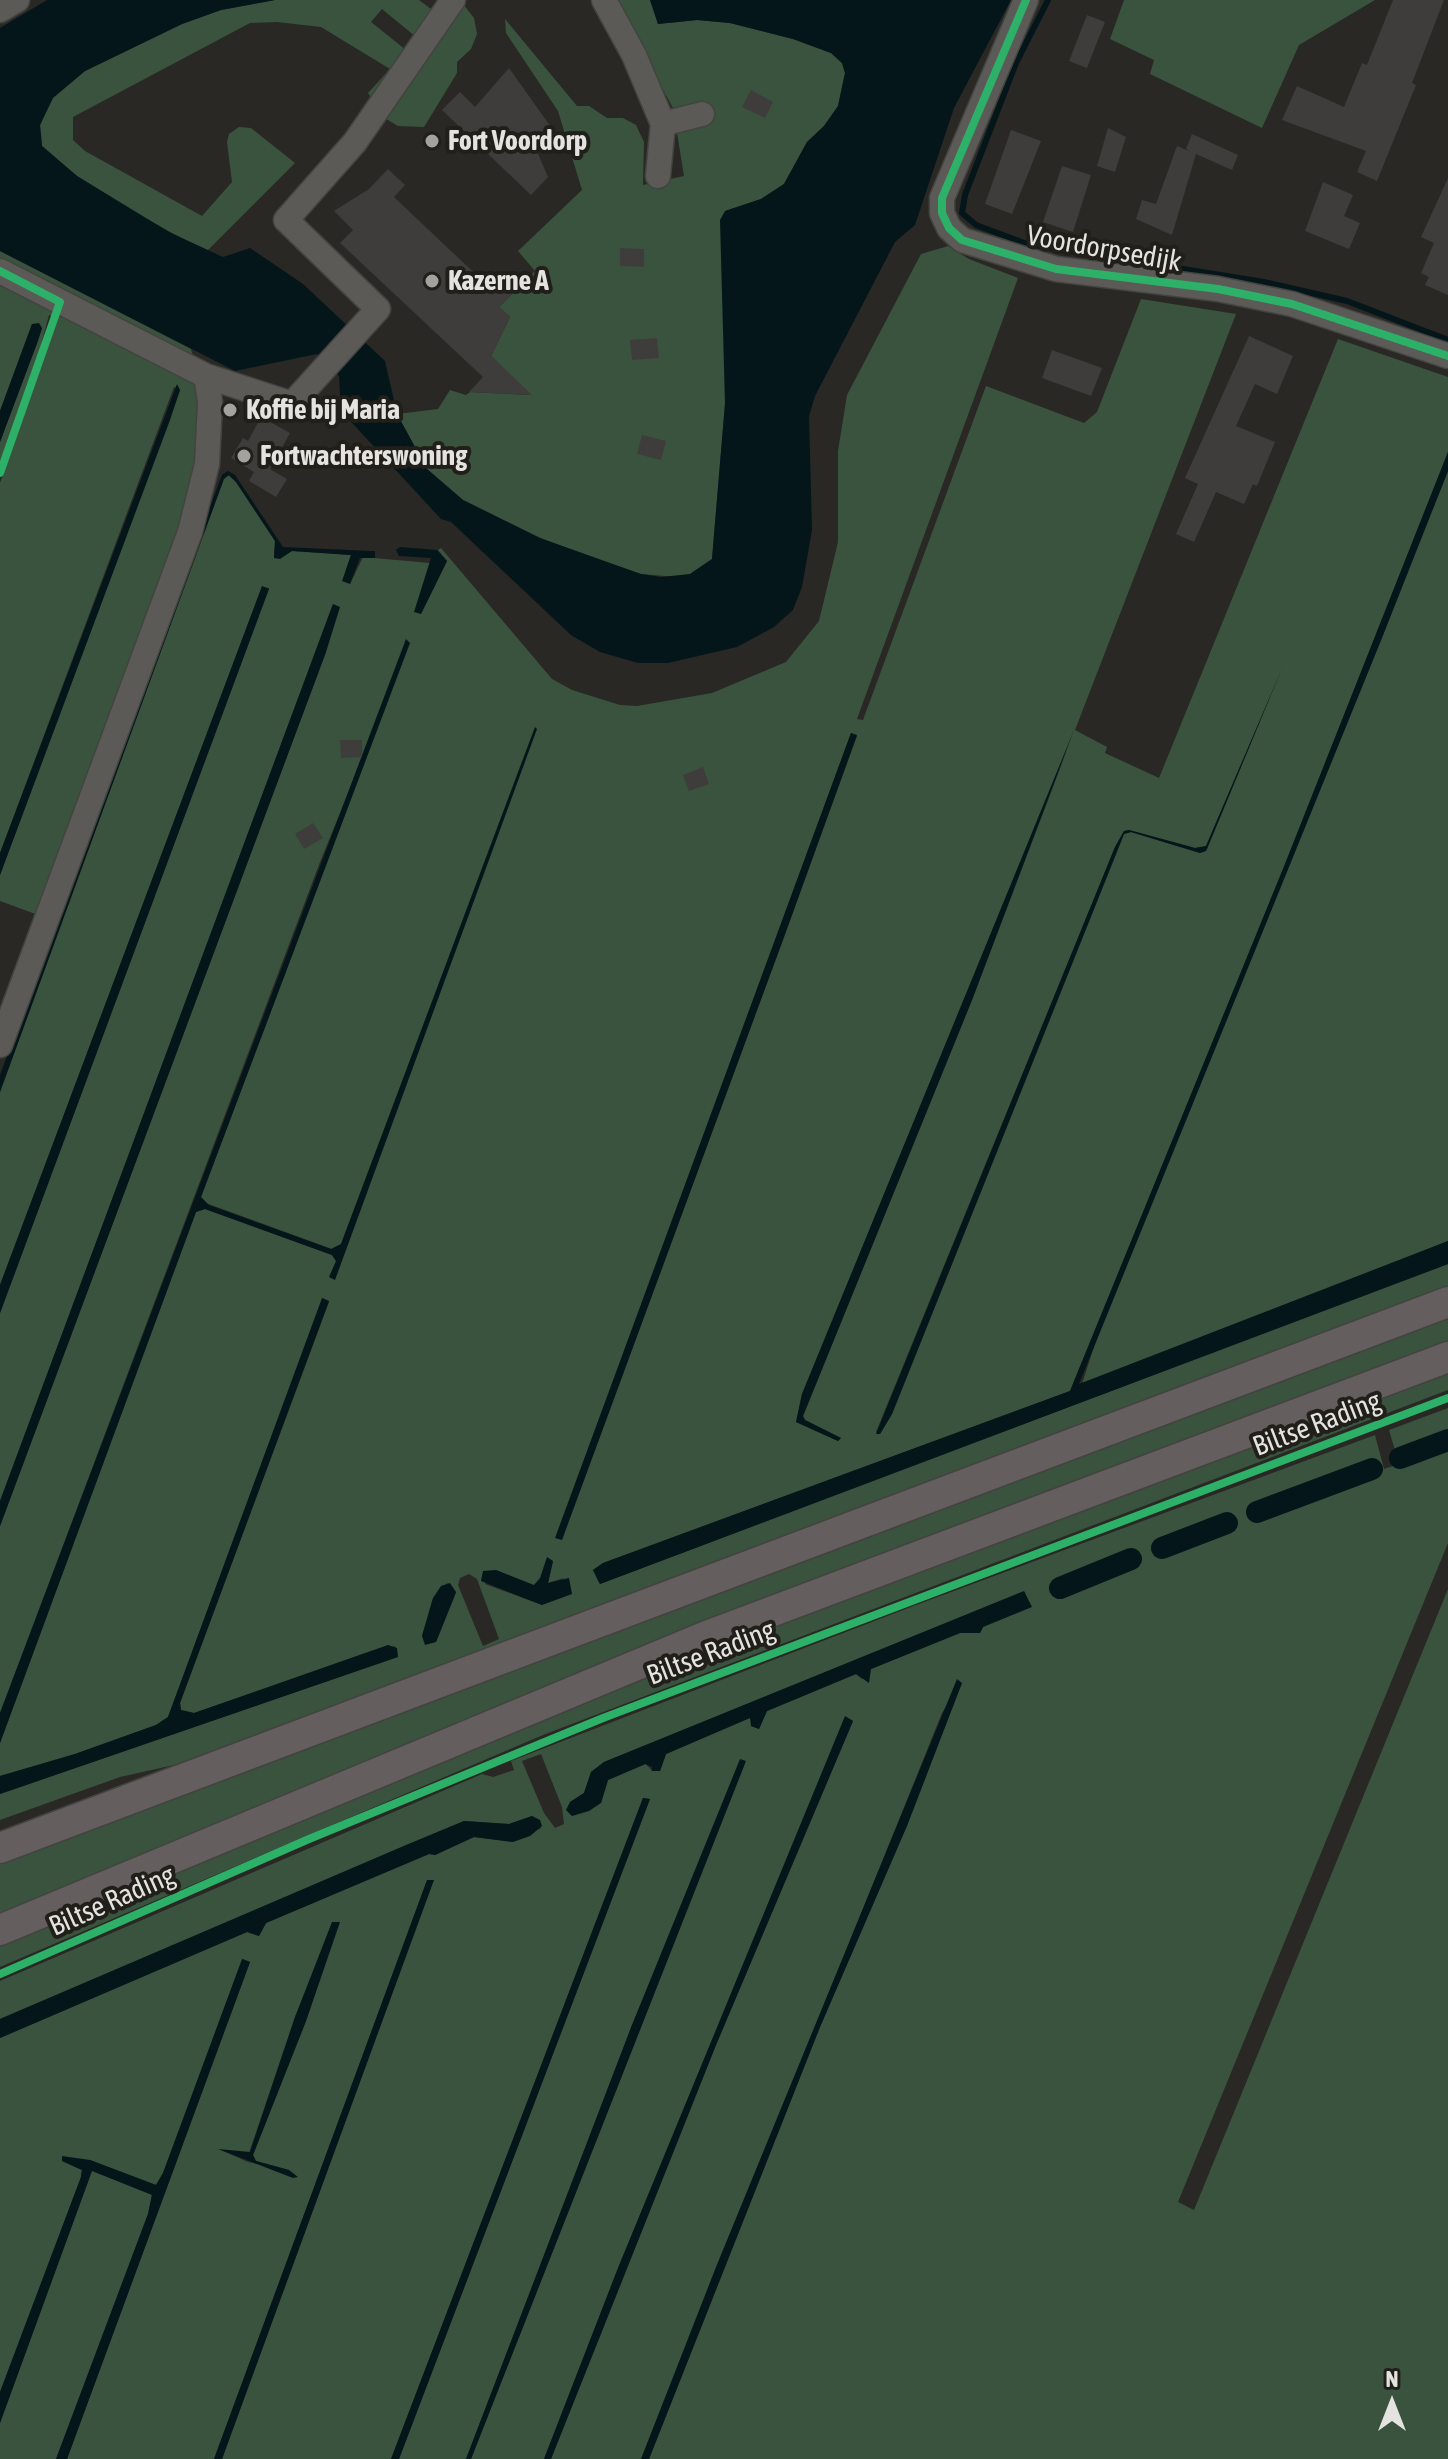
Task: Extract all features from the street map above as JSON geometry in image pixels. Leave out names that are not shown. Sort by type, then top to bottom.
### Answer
[{"type":"main road","points":[[0,1848],[1448,1302]]},
{"type":"main road","name":"Biltse Rading","points":[[0,1930],[704,1637],[1448,1357]]},
{"type":"street","points":[[0,10],[17,0]]},
{"type":"street","points":[[0,271],[206,376],[292,404],[378,309],[286,220],[355,142],[453,0]]},
{"type":"street","points":[[604,0],[634,55],[663,124],[658,176]]},
{"type":"street","name":"Voordorpsedijk","points":[[1026,0],[942,198],[942,213],[949,228],[962,240],[1056,269],[1278,301],[1448,356]]},
{"type":"street","points":[[663,124],[702,114]]},
{"type":"street","points":[[0,1045],[194,519],[207,464],[210,402],[206,376]]},
{"type":"green space","points":[[275,0],[419,0],[435,12],[460,0],[474,18],[477,34],[471,49],[457,62],[457,73],[424,127],[398,126],[383,117],[368,93],[390,69],[321,27],[277,22],[250,23],[73,117],[73,140],[85,151],[202,216],[232,182],[227,142],[229,134],[239,127],[251,128],[295,163],[206,252],[77,176],[42,146],[40,125],[53,97],[85,71],[182,24],[221,10]],"holes":[[[382,9],[416,37],[406,50],[371,22]]]},
{"type":"green space","points":[[614,0],[650,0],[658,24],[697,20],[730,23],[793,39],[831,53],[842,63],[845,73],[838,106],[824,126],[807,142],[784,184],[761,199],[725,211],[725,404],[712,559],[690,574],[677,577],[641,574],[606,563],[540,538],[463,500],[427,469],[397,414],[438,409],[450,390],[466,395],[470,392],[531,395],[491,356],[510,317],[499,307],[535,271],[518,251],[582,190],[558,111],[506,33],[505,19],[577,106],[589,106],[607,118],[623,118],[636,125],[644,142],[643,185],[684,176],[673,108]]},
{"type":"green space","points":[[1124,0],[1375,0],[1299,45],[1262,128],[1150,74],[1154,60],[1110,39]]},
{"type":"green space","points":[[948,246],[969,259],[1018,278],[857,719],[863,720],[986,386],[1084,423],[1097,412],[1141,299],[1236,314],[1075,730],[1107,747],[1105,753],[1159,778],[1338,339],[1448,377],[1448,452],[1285,864],[1070,1391],[603,1563],[593,1570],[598,1581],[600,1584],[1448,1264],[1448,1288],[201,1759],[120,1777],[0,1820],[0,1794],[397,1657],[395,1646],[194,1713],[181,1710],[180,1703],[329,1302],[323,1298],[168,1717],[156,1725],[75,1754],[0,1776],[0,1743],[196,1212],[205,1209],[332,1255],[336,1261],[535,727],[341,1244],[332,1249],[203,1202],[201,1197],[410,641],[320,862],[0,1713],[0,1526],[326,652],[333,604],[0,1501],[0,1313],[269,588],[262,587],[0,1285],[0,1092],[223,479],[228,475],[236,482],[275,541],[274,557],[292,551],[351,555],[346,570],[350,584],[363,557],[430,563],[421,614],[447,561],[438,550],[441,548],[552,679],[572,690],[620,705],[637,706],[712,693],[786,662],[819,621],[838,542],[838,451],[847,395],[921,254]],"holes":[[[1270,697],[1207,849],[1200,853],[1131,832],[1124,834],[892,1414],[880,1434],[876,1432],[1124,831],[1129,830],[1195,848],[1206,846]],[[851,733],[857,736],[562,1539],[556,1538]],[[1069,745],[972,1000],[803,1416],[805,1420],[841,1438],[838,1441],[796,1422],[802,1394]],[[553,1561],[548,1583],[564,1578],[542,1605],[485,1584],[496,1570],[531,1586],[537,1584]],[[469,1574],[477,1579],[499,1639],[483,1646],[458,1585],[460,1578]],[[447,1583],[456,1593],[436,1642],[422,1636],[433,1599]]]},
{"type":"green space","points":[[0,251],[191,349],[202,387],[197,478],[41,916],[0,901],[0,875],[180,390],[174,387],[0,853],[0,483],[58,318],[49,315],[32,378],[0,462],[0,442],[42,328],[32,324],[0,411]]},
{"type":"green space","points":[[1448,471],[1448,1241],[1081,1387],[1099,1331]]},
{"type":"green space","points":[[1448,1316],[1448,1342],[651,1645],[0,1916],[0,1863]]},
{"type":"green space","points":[[1448,1370],[1448,1390],[543,1735],[0,1967],[0,1945],[202,1859],[708,1651]]},
{"type":"green space","points":[[1448,1408],[1448,1543],[1178,2202],[1194,2210],[1448,1589],[1448,2459],[649,2459],[820,2027],[907,1825],[962,1682],[942,1713],[641,2459],[551,2459],[716,2045],[853,1721],[846,1717],[618,2268],[544,2459],[471,2459],[745,1762],[632,2025],[466,2459],[399,2459],[650,1799],[643,1798],[391,2459],[222,2459],[433,1880],[427,1881],[214,2459],[67,2459],[250,1962],[243,1959],[156,2185],[90,2160],[62,2161],[82,2170],[81,2177],[0,2392],[0,2038],[247,1932],[259,1936],[266,1923],[429,1854],[435,1855],[474,1837],[513,1842],[541,1828],[532,1816],[509,1824],[464,1821],[0,2019],[0,1981],[482,1774],[493,1777],[514,1770],[511,1761],[916,1605],[1375,1435],[1384,1469],[1399,1464],[1389,1430]],"holes":[[[1026,1593],[983,1627],[980,1633],[960,1633],[871,1669],[862,1679],[856,1674],[767,1711],[759,1729],[751,1726],[751,1717],[666,1754],[660,1771],[652,1771],[646,1764],[608,1780],[601,1803],[570,1802],[584,1793],[591,1772],[604,1762]],[[541,1754],[562,1807],[564,1824],[555,1828],[544,1813],[522,1761]],[[339,1922],[306,2021],[253,2155],[256,2161],[289,2170],[248,2162],[221,2150],[249,2153],[295,2017]]]},
{"type":"green space","points":[[92,2170],[152,2194],[148,2214],[56,2459],[0,2459],[0,2423]]},
{"type":"shaded area","points":[[47,0],[275,0],[221,10],[182,24],[85,71],[53,98],[40,125],[42,146],[77,176],[169,232],[223,257],[250,248],[303,284],[385,361],[397,414],[427,469],[463,500],[540,538],[641,574],[661,577],[690,574],[712,559],[725,404],[720,220],[725,211],[761,199],[784,184],[807,142],[824,126],[838,106],[845,73],[842,63],[831,53],[793,39],[730,23],[697,20],[658,24],[650,0],[1011,0],[954,108],[915,225],[895,242],[815,396],[809,416],[812,530],[802,587],[793,610],[774,627],[737,647],[668,663],[638,663],[600,652],[571,635],[451,522],[441,519],[341,411],[339,376],[317,354],[235,371],[0,251],[0,28]]},
{"type":"shaded area","points":[[39,323],[42,328],[38,341],[0,442],[0,411],[32,324]]},
{"type":"shaded area","points":[[177,384],[180,390],[170,420],[0,875],[0,853]]},
{"type":"shaded area","points":[[1448,452],[1448,471],[1382,638],[1079,1384],[1448,1241],[1448,1264],[600,1584],[593,1570],[603,1563],[1070,1391],[1285,864]]},
{"type":"shaded area","points":[[228,471],[235,475],[283,547],[375,551],[375,558],[360,558],[350,584],[342,581],[351,555],[292,551],[280,559],[274,558],[275,541],[236,482],[229,475],[224,479],[0,1092],[0,1075],[171,610],[222,475]]},
{"type":"shaded area","points":[[400,547],[437,550],[447,561],[421,614],[414,612],[431,558],[399,556],[396,550]]},
{"type":"shaded area","points":[[262,586],[269,589],[0,1313],[0,1285]]},
{"type":"shaded area","points":[[333,604],[340,607],[326,652],[0,1526],[0,1501]]},
{"type":"shaded area","points":[[406,639],[410,643],[201,1197],[209,1205],[331,1249],[341,1244],[535,727],[537,729],[335,1280],[329,1277],[336,1261],[332,1255],[205,1209],[196,1212],[0,1743],[0,1713]]},
{"type":"shaded area","points":[[1283,666],[1206,851],[1200,853],[1131,832],[1124,834],[892,1414],[880,1434],[876,1434],[1115,847],[1124,831],[1129,830],[1195,848],[1206,846]]},
{"type":"shaded area","points":[[1074,730],[972,1000],[803,1416],[805,1420],[841,1438],[838,1441],[796,1422],[802,1394]]},
{"type":"shaded area","points":[[851,733],[857,735],[784,937],[562,1540],[555,1538]]},
{"type":"shaded area","points":[[322,1298],[329,1301],[180,1703],[181,1710],[194,1713],[388,1645],[397,1648],[398,1657],[0,1794],[0,1776],[75,1754],[156,1725],[168,1717]]},
{"type":"shaded area","points":[[547,1557],[553,1561],[548,1583],[569,1578],[572,1594],[542,1605],[481,1581],[483,1571],[496,1570],[534,1585],[540,1578]]},
{"type":"shaded area","points":[[450,1583],[456,1592],[436,1642],[425,1645],[422,1636],[433,1598],[441,1586]]},
{"type":"shaded area","points":[[1024,1591],[1032,1607],[983,1627],[980,1633],[960,1633],[871,1669],[869,1683],[856,1674],[767,1711],[759,1729],[751,1726],[750,1718],[666,1754],[660,1771],[652,1771],[652,1767],[645,1764],[608,1780],[601,1803],[589,1811],[572,1816],[566,1810],[570,1802],[584,1793],[591,1772],[604,1762]]},
{"type":"shaded area","points":[[957,1679],[962,1683],[907,1826],[820,2027],[649,2459],[641,2459],[716,2267]]},
{"type":"shaded area","points":[[845,1716],[853,1721],[716,2045],[551,2459],[544,2459],[618,2268]]},
{"type":"shaded area","points":[[740,1759],[746,1761],[471,2459],[466,2459],[632,2025]]},
{"type":"shaded area","points":[[643,1798],[650,1799],[399,2459],[391,2459]]},
{"type":"shaded area","points":[[532,1816],[540,1820],[542,1826],[530,1836],[513,1842],[474,1837],[435,1855],[429,1854],[266,1923],[259,1936],[247,1932],[0,2038],[0,2019],[406,1845],[464,1821],[509,1824]]},
{"type":"shaded area","points":[[427,1880],[434,1880],[222,2459],[214,2459]]},
{"type":"shaded area","points":[[332,1922],[340,1922],[306,2021],[253,2155],[256,2161],[289,2170],[298,2177],[293,2178],[218,2149],[250,2152],[295,2017]]},
{"type":"shaded area","points":[[242,1959],[250,1962],[67,2459],[56,2459],[148,2214],[152,2195],[92,2171],[0,2423],[0,2392],[81,2177],[82,2170],[62,2161],[62,2156],[90,2160],[156,2185]]},
{"type":"building","points":[[1393,0],[1444,0],[1412,83],[1416,85],[1377,181],[1357,172],[1366,151],[1282,120],[1297,86],[1344,107],[1362,63],[1367,65]]},
{"type":"building","points":[[1087,15],[1105,22],[1087,68],[1069,61]]},
{"type":"building","points":[[509,68],[558,137],[536,149],[548,177],[531,195],[442,110],[460,92],[475,107]]},
{"type":"building","points":[[751,90],[773,102],[765,118],[742,107]]},
{"type":"building","points":[[1108,128],[1126,137],[1115,172],[1097,166]]},
{"type":"building","points":[[1011,130],[1041,141],[1012,214],[985,204]]},
{"type":"building","points":[[1192,134],[1238,155],[1232,170],[1196,154],[1172,235],[1136,219],[1142,200],[1156,204],[1177,146],[1191,152],[1186,149]]},
{"type":"building","points":[[1062,166],[1091,175],[1073,232],[1043,222]]},
{"type":"building","name":"Kazerne A","points":[[388,169],[405,185],[394,197],[487,285],[495,276],[513,293],[499,307],[510,317],[491,356],[532,395],[469,392],[483,377],[340,243],[353,230],[334,211],[369,189]]},
{"type":"building","points":[[1448,178],[1448,295],[1425,285],[1429,277],[1421,273],[1434,243],[1421,237]]},
{"type":"building","points":[[1323,182],[1353,195],[1344,216],[1360,223],[1349,249],[1305,231]]},
{"type":"building","points":[[620,248],[644,249],[644,267],[620,266]]},
{"type":"building","points":[[1249,336],[1293,356],[1277,394],[1255,384],[1236,426],[1275,442],[1257,486],[1253,484],[1244,504],[1216,492],[1194,542],[1176,534],[1198,484],[1185,478]]},
{"type":"building","points":[[657,338],[659,358],[632,360],[630,340]]},
{"type":"building","points":[[1052,350],[1102,368],[1091,396],[1042,378]]},
{"type":"building","name":"Fortwachterswoning","points":[[261,417],[290,433],[270,469],[287,479],[276,497],[249,481],[254,472],[231,458],[243,438],[248,441]]},
{"type":"building","points":[[642,435],[666,441],[661,460],[637,454]]},
{"type":"building","points":[[340,740],[362,740],[362,757],[341,758]]},
{"type":"building","points":[[703,767],[709,784],[689,791],[683,775]]},
{"type":"building","points":[[313,823],[323,838],[304,849],[295,834]]},
{"type":"waterway","points":[[1048,0],[1016,63],[965,195],[962,213],[976,225],[1027,244],[1264,282],[1347,301],[1448,340]]},
{"type":"waterway","points":[[1400,1458],[1448,1440]]},
{"type":"waterway","points":[[1257,1512],[1372,1469]]},
{"type":"waterway","points":[[1162,1548],[1227,1523]]},
{"type":"waterway","points":[[1060,1588],[1131,1559]]},
{"type":"cycle path","points":[[1026,0],[942,198],[942,213],[949,228],[962,240],[1056,269],[1218,289],[1292,304],[1448,356]]},
{"type":"cycle path","points":[[0,271],[60,302],[0,473]]},
{"type":"cycle path","points":[[0,1974],[309,1839],[603,1718],[1448,1398]]},
{"type":"place","name":"Fort Voordorp","points":[[432,141]]},
{"type":"place","name":"Kazerne A","points":[[432,281]]},
{"type":"place","name":"Koffie bij Maria","points":[[230,410]]},
{"type":"place","name":"Fortwachterswoning","points":[[244,456]]}]
